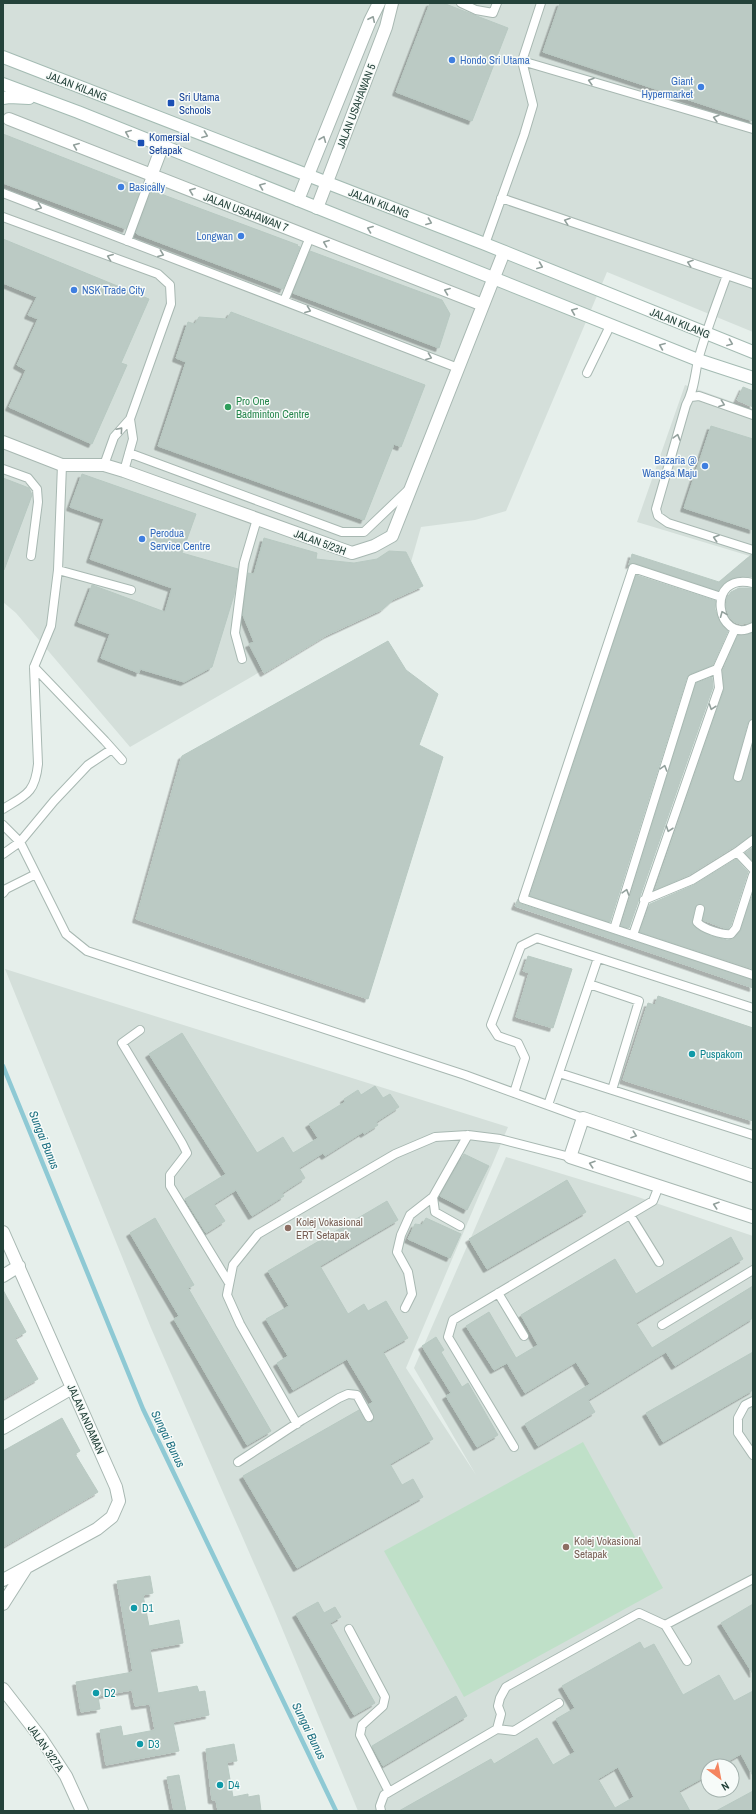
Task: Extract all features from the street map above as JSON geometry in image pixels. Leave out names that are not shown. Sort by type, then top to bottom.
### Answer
[{"type":"street","name":"JALAN USAHAWAN 5","points":[[298,200],[370,21],[379,3]]},
{"type":"street","name":"JALAN USAHAWAN 5","points":[[317,208],[328,183],[386,27],[392,3]]},
{"type":"street","name":"JALAN KILANG","points":[[3,57],[485,244],[753,352]]},
{"type":"street","points":[[3,84],[78,112],[162,147],[494,278],[610,326],[698,360],[753,378]]},
{"type":"street","points":[[3,98],[41,99]]},
{"type":"street","name":"JALAN USAHAWAN 7","points":[[6,121],[483,305]]},
{"type":"street","points":[[151,176],[162,147]]},
{"type":"street","name":"JALAN 5/23H","points":[[3,442],[62,465],[104,465],[124,471],[352,553],[374,546],[392,536],[504,252]]},
{"type":"street","points":[[753,1176],[584,1118],[570,1157],[753,1217]]},
{"type":"street","name":"JALAN ANDAMAN","points":[[3,1232],[116,1487],[119,1501],[112,1517],[97,1529],[3,1580]]},
{"type":"street","points":[[3,1276],[19,1266]]},
{"type":"street","points":[[3,1428],[72,1388]]},
{"type":"street","name":"JALAN ANDAMAN","points":[[3,1604],[28,1566]]},
{"type":"street","name":"JALAN 3/27A","points":[[3,1689],[41,1738],[66,1776],[82,1811]]},
{"type":"lane","points":[[461,3],[476,10],[493,12],[497,3]]},
{"type":"lane","points":[[485,244],[533,105],[522,61],[541,3]]},
{"type":"lane","points":[[522,61],[753,129]]},
{"type":"lane","points":[[127,241],[151,176]]},
{"type":"lane","points":[[3,193],[458,368]]},
{"type":"lane","points":[[501,198],[753,284]]},
{"type":"lane","points":[[3,216],[158,274],[170,285],[171,304],[130,419],[114,437],[104,465]]},
{"type":"lane","points":[[284,301],[310,237]]},
{"type":"lane","points":[[727,275],[698,360],[691,397],[686,404],[656,509],[658,516],[668,523],[753,550]]},
{"type":"lane","points":[[587,373],[610,326]]},
{"type":"lane","points":[[691,397],[699,396],[753,415]]},
{"type":"lane","points":[[124,471],[133,439],[130,419]]},
{"type":"lane","points":[[129,453],[342,532],[364,532],[411,486]]},
{"type":"lane","points":[[3,809],[29,793],[36,777],[38,764],[34,667],[51,626],[58,570],[62,465]]},
{"type":"lane","points":[[3,469],[28,478],[37,489],[38,502],[31,556]]},
{"type":"lane","points":[[242,659],[235,633],[244,563],[257,519]]},
{"type":"lane","points":[[721,597],[633,568],[523,898],[753,975]]},
{"type":"lane","points":[[58,570],[131,590]]},
{"type":"lane","points":[[753,582],[741,582],[728,587],[721,597],[720,609],[726,622],[736,629],[747,630],[753,627]]},
{"type":"lane","points":[[633,935],[718,688],[717,669],[736,629]]},
{"type":"lane","points":[[34,667],[122,760]]},
{"type":"lane","points":[[614,929],[692,679],[717,669]]},
{"type":"lane","points":[[738,777],[753,724]]},
{"type":"lane","points":[[3,854],[20,842],[54,801],[88,765],[112,749]]},
{"type":"lane","points":[[3,825],[20,842],[66,934],[87,951],[514,1093],[584,1118]]},
{"type":"lane","points":[[644,900],[692,880],[737,852],[753,840]]},
{"type":"lane","points":[[737,852],[753,869]]},
{"type":"lane","points":[[3,893],[6,889],[36,874]]},
{"type":"lane","points":[[700,909],[697,922],[700,926],[726,935],[731,934],[736,928],[753,875]]},
{"type":"lane","points":[[514,1093],[525,1058],[518,1043],[498,1036],[491,1025],[521,946],[537,938],[753,1008]]},
{"type":"lane","points":[[548,1105],[598,958]]},
{"type":"lane","points":[[589,984],[639,1001],[612,1090]]},
{"type":"lane","points":[[140,1030],[122,1044],[187,1153],[170,1175],[170,1186],[229,1284]]},
{"type":"lane","points":[[559,1073],[753,1135]]},
{"type":"lane","points":[[405,1308],[412,1294],[408,1272],[397,1252],[401,1234],[410,1215],[433,1197],[468,1135]]},
{"type":"lane","points":[[297,1424],[240,1324],[227,1295],[233,1266],[258,1234],[394,1154],[435,1137],[468,1135],[500,1139],[570,1157]]},
{"type":"lane","points":[[514,1447],[448,1337],[453,1320],[653,1202],[659,1186]]},
{"type":"lane","points":[[433,1197],[435,1212],[460,1226]]},
{"type":"lane","points":[[630,1215],[660,1262]]},
{"type":"lane","points":[[662,1325],[753,1270]]},
{"type":"lane","points":[[498,1294],[524,1336]]},
{"type":"lane","points":[[238,1462],[297,1424],[348,1394],[357,1395],[369,1417]]},
{"type":"lane","points":[[753,1400],[745,1405],[738,1418],[738,1433],[753,1455]]},
{"type":"lane","points":[[666,1626],[753,1579]]},
{"type":"lane","points":[[497,1729],[501,1714],[498,1706],[500,1698],[506,1687],[639,1613],[666,1626],[687,1661]]},
{"type":"lane","points":[[349,1629],[385,1697],[383,1706],[362,1725],[360,1735],[389,1792]]},
{"type":"lane","points":[[381,1811],[380,1806],[384,1795],[497,1729],[514,1731],[559,1703]]},
{"type":"shaded area","points":[[3,3],[753,3],[753,332],[607,272],[506,511],[475,520],[421,527],[411,562],[419,580],[130,747],[16,613],[3,602]]},
{"type":"shaded area","name":"Bazaria @ Wangsa Maju","points":[[685,385],[753,409],[753,557],[637,522]]},
{"type":"shaded area","points":[[5,969],[508,1127],[406,1368],[476,1475],[414,1368],[506,1157],[638,1197],[753,1236],[753,1811],[358,1811],[274,1609],[151,1328]]},
{"type":"green space","points":[[583,1442],[663,1588],[464,1697],[384,1551]]},
{"type":"building","name":"Hondo Sri Utama","points":[[430,3],[443,3],[508,28],[472,121],[396,92]]},
{"type":"building","name":"Giant Hypermarket","points":[[560,3],[753,3],[753,121],[543,52]]},
{"type":"building","points":[[3,134],[141,188],[126,229],[3,183]]},
{"type":"building","points":[[153,191],[298,245],[297,246],[300,247],[283,289],[137,234],[136,233],[151,192]]},
{"type":"building","points":[[3,239],[149,299],[121,363],[127,365],[92,444],[9,407],[26,370],[17,365],[38,319],[28,315],[37,297],[3,283]]},
{"type":"building","points":[[310,251],[442,300],[450,314],[439,348],[293,293]]},
{"type":"building","points":[[231,312],[425,385],[401,447],[394,444],[364,520],[158,446],[186,362],[176,358],[188,322],[195,324],[199,317],[227,319]]},
{"type":"building","points":[[743,387],[753,391],[753,407],[737,400]]},
{"type":"building","points":[[711,426],[753,439],[753,530],[684,508]]},
{"type":"building","points":[[82,474],[196,514],[182,553],[238,569],[234,595],[212,667],[184,682],[140,669],[139,673],[101,658],[110,634],[78,622],[92,585],[165,612],[172,588],[90,559],[104,519],[70,507]]},
{"type":"building","points":[[3,478],[29,488],[32,495],[4,570],[3,570]]},
{"type":"building","points":[[264,538],[317,553],[316,559],[354,563],[377,559],[389,551],[406,552],[423,586],[394,599],[383,609],[327,635],[264,673],[249,644],[254,642],[243,615],[248,573],[254,574]]},
{"type":"building","points":[[632,554],[719,582],[751,555],[753,555],[753,577],[735,577],[724,583],[719,591],[635,563],[629,565]]},
{"type":"building","points":[[636,575],[716,601],[715,609],[719,620],[728,631],[713,665],[690,674],[687,677],[610,922],[530,896]]},
{"type":"building","points":[[739,588],[753,588],[753,622],[741,624],[734,622],[729,616],[726,607],[727,598],[731,592]]},
{"type":"building","points":[[753,633],[753,719],[748,722],[733,778],[736,782],[742,781],[753,744],[753,835],[689,875],[655,890],[724,690],[723,670],[738,635]]},
{"type":"building","points":[[388,641],[406,670],[438,694],[419,745],[443,757],[368,999],[136,919],[182,756]]},
{"type":"building","points":[[712,677],[713,687],[629,928],[621,926],[696,683]]},
{"type":"building","points":[[753,847],[753,861],[745,853]]},
{"type":"building","points":[[736,859],[748,872],[731,925],[728,929],[703,920],[705,908],[701,904],[695,907],[692,923],[697,929],[711,936],[727,940],[734,939],[741,930],[753,893],[753,969],[640,932],[650,904],[694,885]]},
{"type":"building","points":[[518,899],[521,904],[753,980],[753,988],[515,906]]},
{"type":"building","points":[[528,956],[572,969],[553,1028],[516,1017],[529,973],[523,971]]},
{"type":"building","name":"Puspakom","points":[[658,996],[753,1028],[753,1121],[623,1080],[648,1003],[655,1005]]},
{"type":"building","points":[[182,1033],[257,1153],[283,1137],[293,1153],[318,1138],[309,1124],[345,1102],[344,1099],[358,1090],[361,1095],[375,1086],[383,1098],[390,1094],[399,1107],[376,1122],[378,1125],[364,1134],[363,1132],[325,1156],[323,1153],[299,1168],[305,1178],[282,1193],[284,1196],[252,1216],[236,1190],[214,1204],[225,1221],[206,1233],[185,1199],[226,1174],[149,1054]]},
{"type":"building","points":[[464,1154],[489,1166],[467,1210],[440,1196]]},
{"type":"building","points":[[567,1180],[586,1212],[487,1269],[469,1239]]},
{"type":"building","points":[[387,1201],[398,1220],[320,1266],[348,1314],[364,1304],[368,1311],[386,1301],[408,1338],[383,1352],[433,1439],[390,1464],[402,1485],[413,1479],[423,1497],[297,1568],[243,1476],[359,1410],[366,1422],[372,1422],[374,1417],[368,1405],[373,1402],[347,1359],[293,1390],[277,1363],[288,1356],[266,1319],[289,1306],[268,1271]]},
{"type":"building","points":[[155,1218],[194,1285],[188,1288],[271,1431],[247,1445],[174,1319],[179,1316],[130,1233]]},
{"type":"building","points":[[426,1218],[461,1234],[450,1258],[408,1239],[415,1224],[422,1225]]},
{"type":"building","points":[[731,1237],[743,1259],[636,1323],[652,1348],[753,1286],[753,1318],[675,1366],[666,1352],[588,1400],[595,1412],[538,1446],[525,1424],[590,1384],[576,1362],[525,1393],[507,1363],[494,1370],[466,1326],[489,1312],[516,1358],[538,1345],[521,1315],[615,1259],[636,1294]]},
{"type":"building","points":[[3,1290],[26,1332],[15,1338],[38,1379],[3,1399]]},
{"type":"building","points":[[436,1337],[444,1350],[441,1352],[462,1387],[468,1383],[498,1435],[477,1447],[446,1396],[451,1393],[422,1346]]},
{"type":"building","points":[[753,1352],[753,1390],[663,1442],[646,1413]]},
{"type":"building","points":[[62,1418],[80,1451],[75,1454],[98,1492],[3,1547],[3,1451]]},
{"type":"building","points":[[150,1576],[153,1593],[143,1595],[149,1626],[179,1620],[183,1643],[150,1649],[158,1693],[197,1686],[199,1692],[205,1691],[209,1715],[173,1722],[179,1751],[106,1765],[100,1730],[121,1726],[123,1736],[155,1730],[150,1704],[135,1706],[132,1690],[98,1696],[100,1709],[81,1712],[76,1682],[133,1672],[117,1581]]},
{"type":"building","points":[[318,1602],[324,1613],[335,1607],[341,1617],[330,1623],[375,1703],[354,1715],[296,1614]]},
{"type":"building","points":[[753,1604],[753,1674],[721,1623]]},
{"type":"building","points":[[640,1642],[644,1649],[654,1644],[683,1695],[719,1675],[734,1701],[753,1691],[753,1776],[741,1754],[734,1758],[700,1758],[700,1779],[679,1791],[690,1811],[399,1811],[491,1759],[494,1764],[537,1738],[553,1765],[575,1752],[556,1719],[575,1708],[562,1686]],"holes":[[[618,1767],[634,1797],[615,1808],[598,1779]]]},
{"type":"building","points":[[456,1696],[467,1716],[383,1766],[372,1746]]},
{"type":"building","name":"D4","points":[[234,1744],[237,1761],[227,1762],[233,1797],[248,1794],[248,1797],[259,1795],[261,1811],[218,1811],[216,1800],[212,1800],[206,1749]]},
{"type":"building","points":[[179,1775],[186,1811],[174,1811],[167,1777]]},
{"type":"building","points":[[753,1791],[753,1811],[716,1811]]},
{"type":"waterway","name":"Sungai Bunus","points":[[3,1066],[143,1409],[336,1811]]},
{"type":"place","name":"Hondo Sri Utama","points":[[452,60]]},
{"type":"place","name":"Giant Hypermarket","points":[[701,87]]},
{"type":"place","name":"Sri Utama Schools","points":[[171,103]]},
{"type":"place","name":"Komersial Setapak","points":[[141,143]]},
{"type":"place","name":"Basically","points":[[121,187]]},
{"type":"place","name":"Longwan","points":[[241,236]]},
{"type":"place","name":"NSK Trade City","points":[[74,290]]},
{"type":"place","name":"Pro One Badminton Centre","points":[[228,407]]},
{"type":"place","name":"Bazaria @ Wangsa Maju","points":[[705,466]]},
{"type":"place","name":"Perodua Service Centre","points":[[142,539]]},
{"type":"place","name":"Puspakom","points":[[692,1054]]},
{"type":"place","name":"Kolej Vokasional ERT Setapak","points":[[288,1228]]},
{"type":"place","name":"Kolej Vokasional Setapak","points":[[566,1547]]},
{"type":"place","name":"D1","points":[[134,1608]]},
{"type":"place","name":"D2","points":[[96,1693]]},
{"type":"place","name":"D3","points":[[140,1744]]},
{"type":"place","name":"D4","points":[[220,1785]]}]
